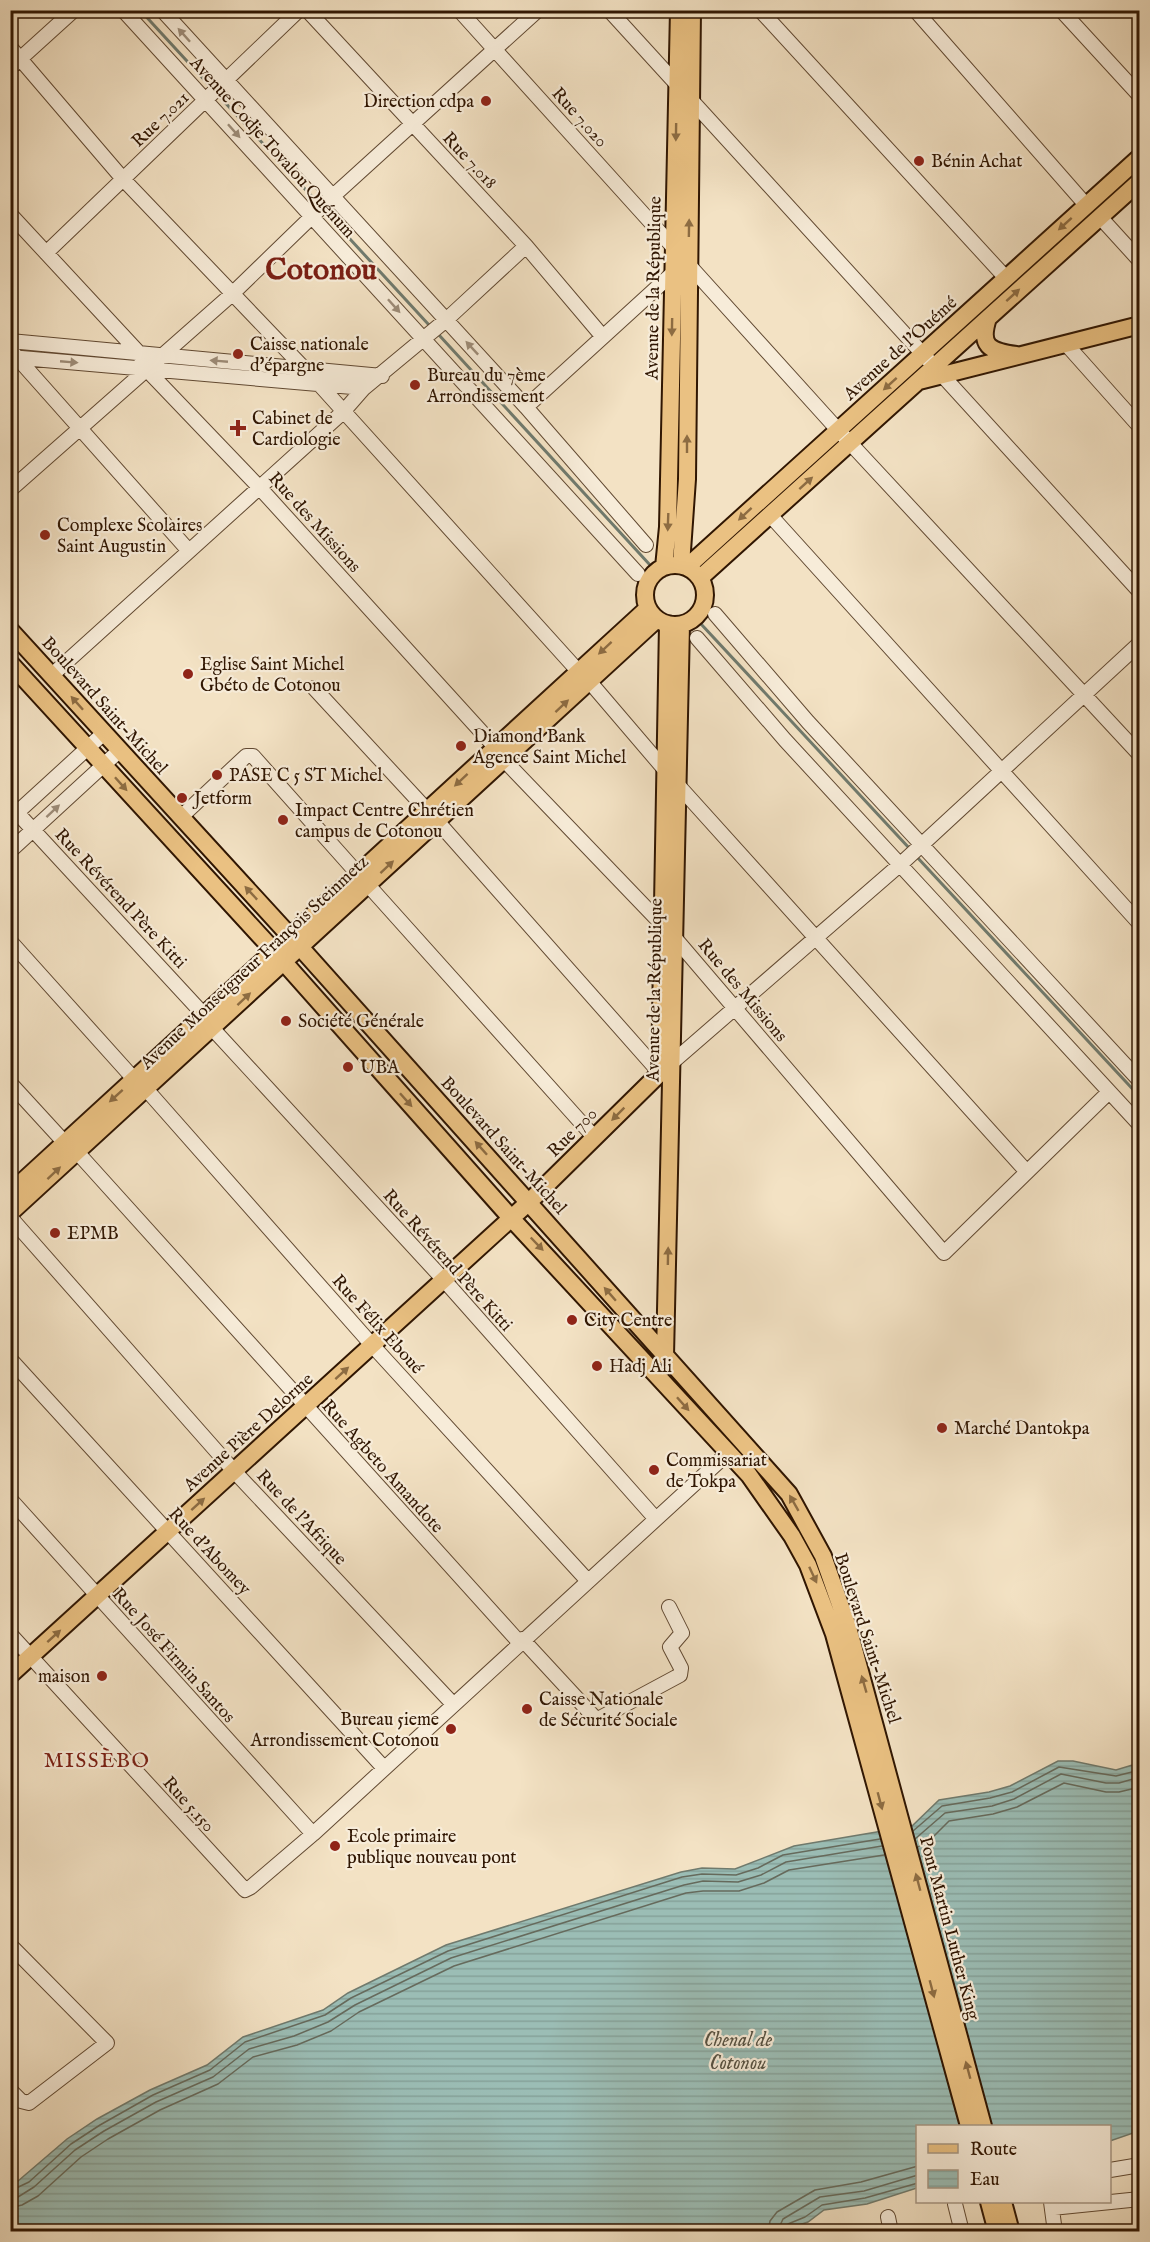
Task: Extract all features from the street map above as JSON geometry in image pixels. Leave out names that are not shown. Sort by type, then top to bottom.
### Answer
[{"type":"main road","name":"Avenue de la République","points":[[664,567],[668,527],[679,10]]},
{"type":"main road","name":"Avenue de la République","points":[[690,570],[687,479],[692,10]]},
{"type":"main road","name":"Avenue de l'Ouémé","points":[[690,570],[770,515],[922,354],[1140,157]]},
{"type":"main road","name":"Avenue de l'Ouémé","points":[[690,570],[844,436],[918,382],[938,371],[988,318],[1140,181]]},
{"type":"main road","points":[[988,318],[984,340],[990,348],[998,352],[1020,356]]},
{"type":"main road","points":[[938,371],[1020,356],[1140,325]]},
{"type":"main road","points":[[664,567],[690,570],[705,594],[703,607],[695,618],[663,619],[645,599],[646,586],[653,574],[664,567]]},
{"type":"main road","name":"Avenue de la République","points":[[663,619],[665,770],[662,924],[666,1068],[665,1356]]},
{"type":"main road","name":"Avenue de la République","points":[[663,619],[677,784],[674,937],[666,1068]]},
{"type":"main road","name":"Avenue Monseigneur François Steinmetz","points":[[10,1193],[71,1147],[584,676],[663,619]]},
{"type":"main road","name":"Boulevard Saint-Michel","points":[[10,630],[295,941],[780,1483],[812,1535],[834,1584],[872,1743]]},
{"type":"main road","name":"Boulevard Saint-Michel","points":[[10,663],[279,957],[511,1218],[728,1453],[772,1506],[816,1580],[872,1743]]},
{"type":"main road","name":"Rue 700","points":[[511,1218],[666,1068]]},
{"type":"main road","name":"Avenue Monseigneur François Steinmetz","points":[[10,1215],[71,1147]]},
{"type":"main road","name":"Avenue Pière Delorme","points":[[10,1675],[511,1218]]},
{"type":"main road","name":"Pont Martin Luther King","points":[[872,1743],[968,2125]]},
{"type":"main road","name":"Pont Martin Luther King","points":[[872,1743],[982,2125]]},
{"type":"main road","points":[[989,2203],[997,2232]]},
{"type":"main road","points":[[1003,2203],[1011,2232]]},
{"type":"street","points":[[16,63],[74,10]]},
{"type":"street","name":"Avenue Codje Tovalou Quénum","points":[[123,10],[638,574]]},
{"type":"street","name":"Avenue Codje Tovalou Quénum","points":[[162,10],[526,407],[646,546]]},
{"type":"street","name":"Rue 7.021","points":[[46,254],[299,10]]},
{"type":"street","name":"Rue 7.018","points":[[307,10],[526,246],[603,337]]},
{"type":"street","name":"Rue 7.020","points":[[459,10],[674,248]]},
{"type":"street","points":[[10,490],[231,295],[332,197],[538,10]]},
{"type":"street","points":[[609,10],[1140,592]]},
{"type":"street","points":[[760,10],[1006,278]]},
{"type":"street","points":[[915,10],[1086,205]]},
{"type":"street","points":[[1061,10],[1140,96]]},
{"type":"street","points":[[10,47],[16,63],[231,295],[319,384],[584,676],[677,784],[1026,1171],[1109,1092]]},
{"type":"street","name":"Rue des Missions","points":[[10,214],[139,353],[146,369],[259,487],[500,754],[674,937],[944,1253],[1026,1171]]},
{"type":"street","points":[[1100,217],[1140,261]]},
{"type":"street","points":[[52,675],[343,412],[364,388],[382,376],[446,320],[526,246]]},
{"type":"street","points":[[688,264],[1140,755]]},
{"type":"street","points":[[526,407],[673,273]]},
{"type":"street","points":[[10,341],[382,376]]},
{"type":"street","points":[[1066,344],[1140,427]]},
{"type":"street","points":[[12,355],[364,388]]},
{"type":"street","points":[[12,355],[189,551]]},
{"type":"street","points":[[770,515],[1140,924]]},
{"type":"street","points":[[715,614],[919,847],[1140,1081]]},
{"type":"street","points":[[697,638],[785,740],[902,863],[1140,1125]]},
{"type":"street","points":[[314,688],[666,1068],[902,863],[1140,643]]},
{"type":"street","points":[[13,812],[104,733]]},
{"type":"street","points":[[10,851],[120,750]]},
{"type":"street","points":[[180,817],[246,756],[253,756],[594,1137]]},
{"type":"street","name":"Rue Révérend Père Kitti","points":[[13,812],[33,830],[444,1280],[655,1518]]},
{"type":"street","name":"Rue Félix Eboué","points":[[10,941],[372,1345],[587,1580]]},
{"type":"street","name":"Rue Agbeto Amandote","points":[[10,1083],[71,1147],[305,1407],[595,1718],[600,1718],[680,1675],[681,1668],[670,1647],[682,1633],[669,1607]]},
{"type":"street","name":"Rue de l'Afrique","points":[[10,1215],[234,1471],[452,1703]]},
{"type":"street","name":"Rue d'Abomey","points":[[10,1359],[383,1767]]},
{"type":"street","points":[[313,1834],[452,1703],[728,1453]]},
{"type":"street","name":"Rue José Firmin Santos","points":[[10,1499],[313,1834]]},
{"type":"street","name":"Rue 5.150","points":[[10,1634],[244,1890],[251,1887],[313,1834]]},
{"type":"street","points":[[10,1945],[107,2043],[29,2103],[21,2101],[10,2090]]},
{"type":"street","points":[[1111,2170],[1140,2165]]},
{"type":"street","points":[[1111,2201],[1140,2199]]},
{"type":"street","points":[[1055,2232],[1052,2205],[1081,2203]]},
{"type":"street","points":[[955,2204],[962,2232]]},
{"type":"street","points":[[888,2217],[891,2232]]},
{"type":"water","name":"Chenal de Cotonou","points":[[1058,1761],[1073,1761],[1116,1770],[1139,1763],[1139,2131],[1111,2141],[1111,2125],[916,2125],[916,2188],[867,2204],[824,2210],[808,2222],[781,2231],[11,2232],[11,2187],[67,2139],[97,2119],[150,2090],[207,2065],[243,2037],[323,2010],[348,1993],[446,1945],[681,1872],[702,1868],[735,1869],[794,1846],[912,1826],[939,1800],[989,1792],[1010,1786]]},
{"type":"waterway","points":[[140,10],[209,85]]},
{"type":"waterway","points":[[219,96],[317,202]]},
{"type":"waterway","points":[[327,214],[429,325]]},
{"type":"waterway","points":[[439,335],[650,565]]},
{"type":"waterway","points":[[701,624],[910,849]]},
{"type":"waterway","points":[[916,856],[1140,1097]]},
{"type":"place","name":"Direction cdpa","points":[[486,101]]},
{"type":"place","name":"Bénin Achat","points":[[919,161]]},
{"type":"place","name":"Caisse nationale d'épargne","points":[[238,354]]},
{"type":"place","name":"Bureau du 7ème Arrondissement","points":[[415,385]]},
{"type":"place","name":"Cabinet de Cardiologie","points":[[238,428]]},
{"type":"place","name":"Complexe Scolaires Saint Augustin","points":[[45,535]]},
{"type":"place","name":"Eglise Saint Michel Gbéto de Cotonou","points":[[188,674]]},
{"type":"place","name":"Diamond Bank Agence Saint Michel","points":[[461,746]]},
{"type":"place","name":"PASE C 5 ST Michel","points":[[217,775]]},
{"type":"place","name":"Jetform","points":[[182,798]]},
{"type":"place","name":"Impact Centre Chrétien campus de Cotonou","points":[[283,820]]},
{"type":"place","name":"Société Générale","points":[[286,1021]]},
{"type":"place","name":"UBA","points":[[348,1067]]},
{"type":"place","name":"EPMB","points":[[55,1233]]},
{"type":"place","name":"City Centre","points":[[572,1320]]},
{"type":"place","name":"Hadj Ali","points":[[597,1366]]},
{"type":"place","name":"Marché Dantokpa","points":[[942,1428]]},
{"type":"place","name":"Commissariat de Tokpa","points":[[654,1470]]},
{"type":"place","name":"maison","points":[[102,1676]]},
{"type":"place","name":"Caisse Nationale de Sécurité Sociale","points":[[527,1709]]},
{"type":"place","name":"Bureau 5ieme Arrondissement Cotonou","points":[[451,1729]]},
{"type":"place","name":"Ecole primaire publique nouveau pont","points":[[335,1846]]},
{"type":"district","name":"Cotonou","points":[[321,269]]},
{"type":"district","name":"MISSÈBO","points":[[97,1760]]}]
